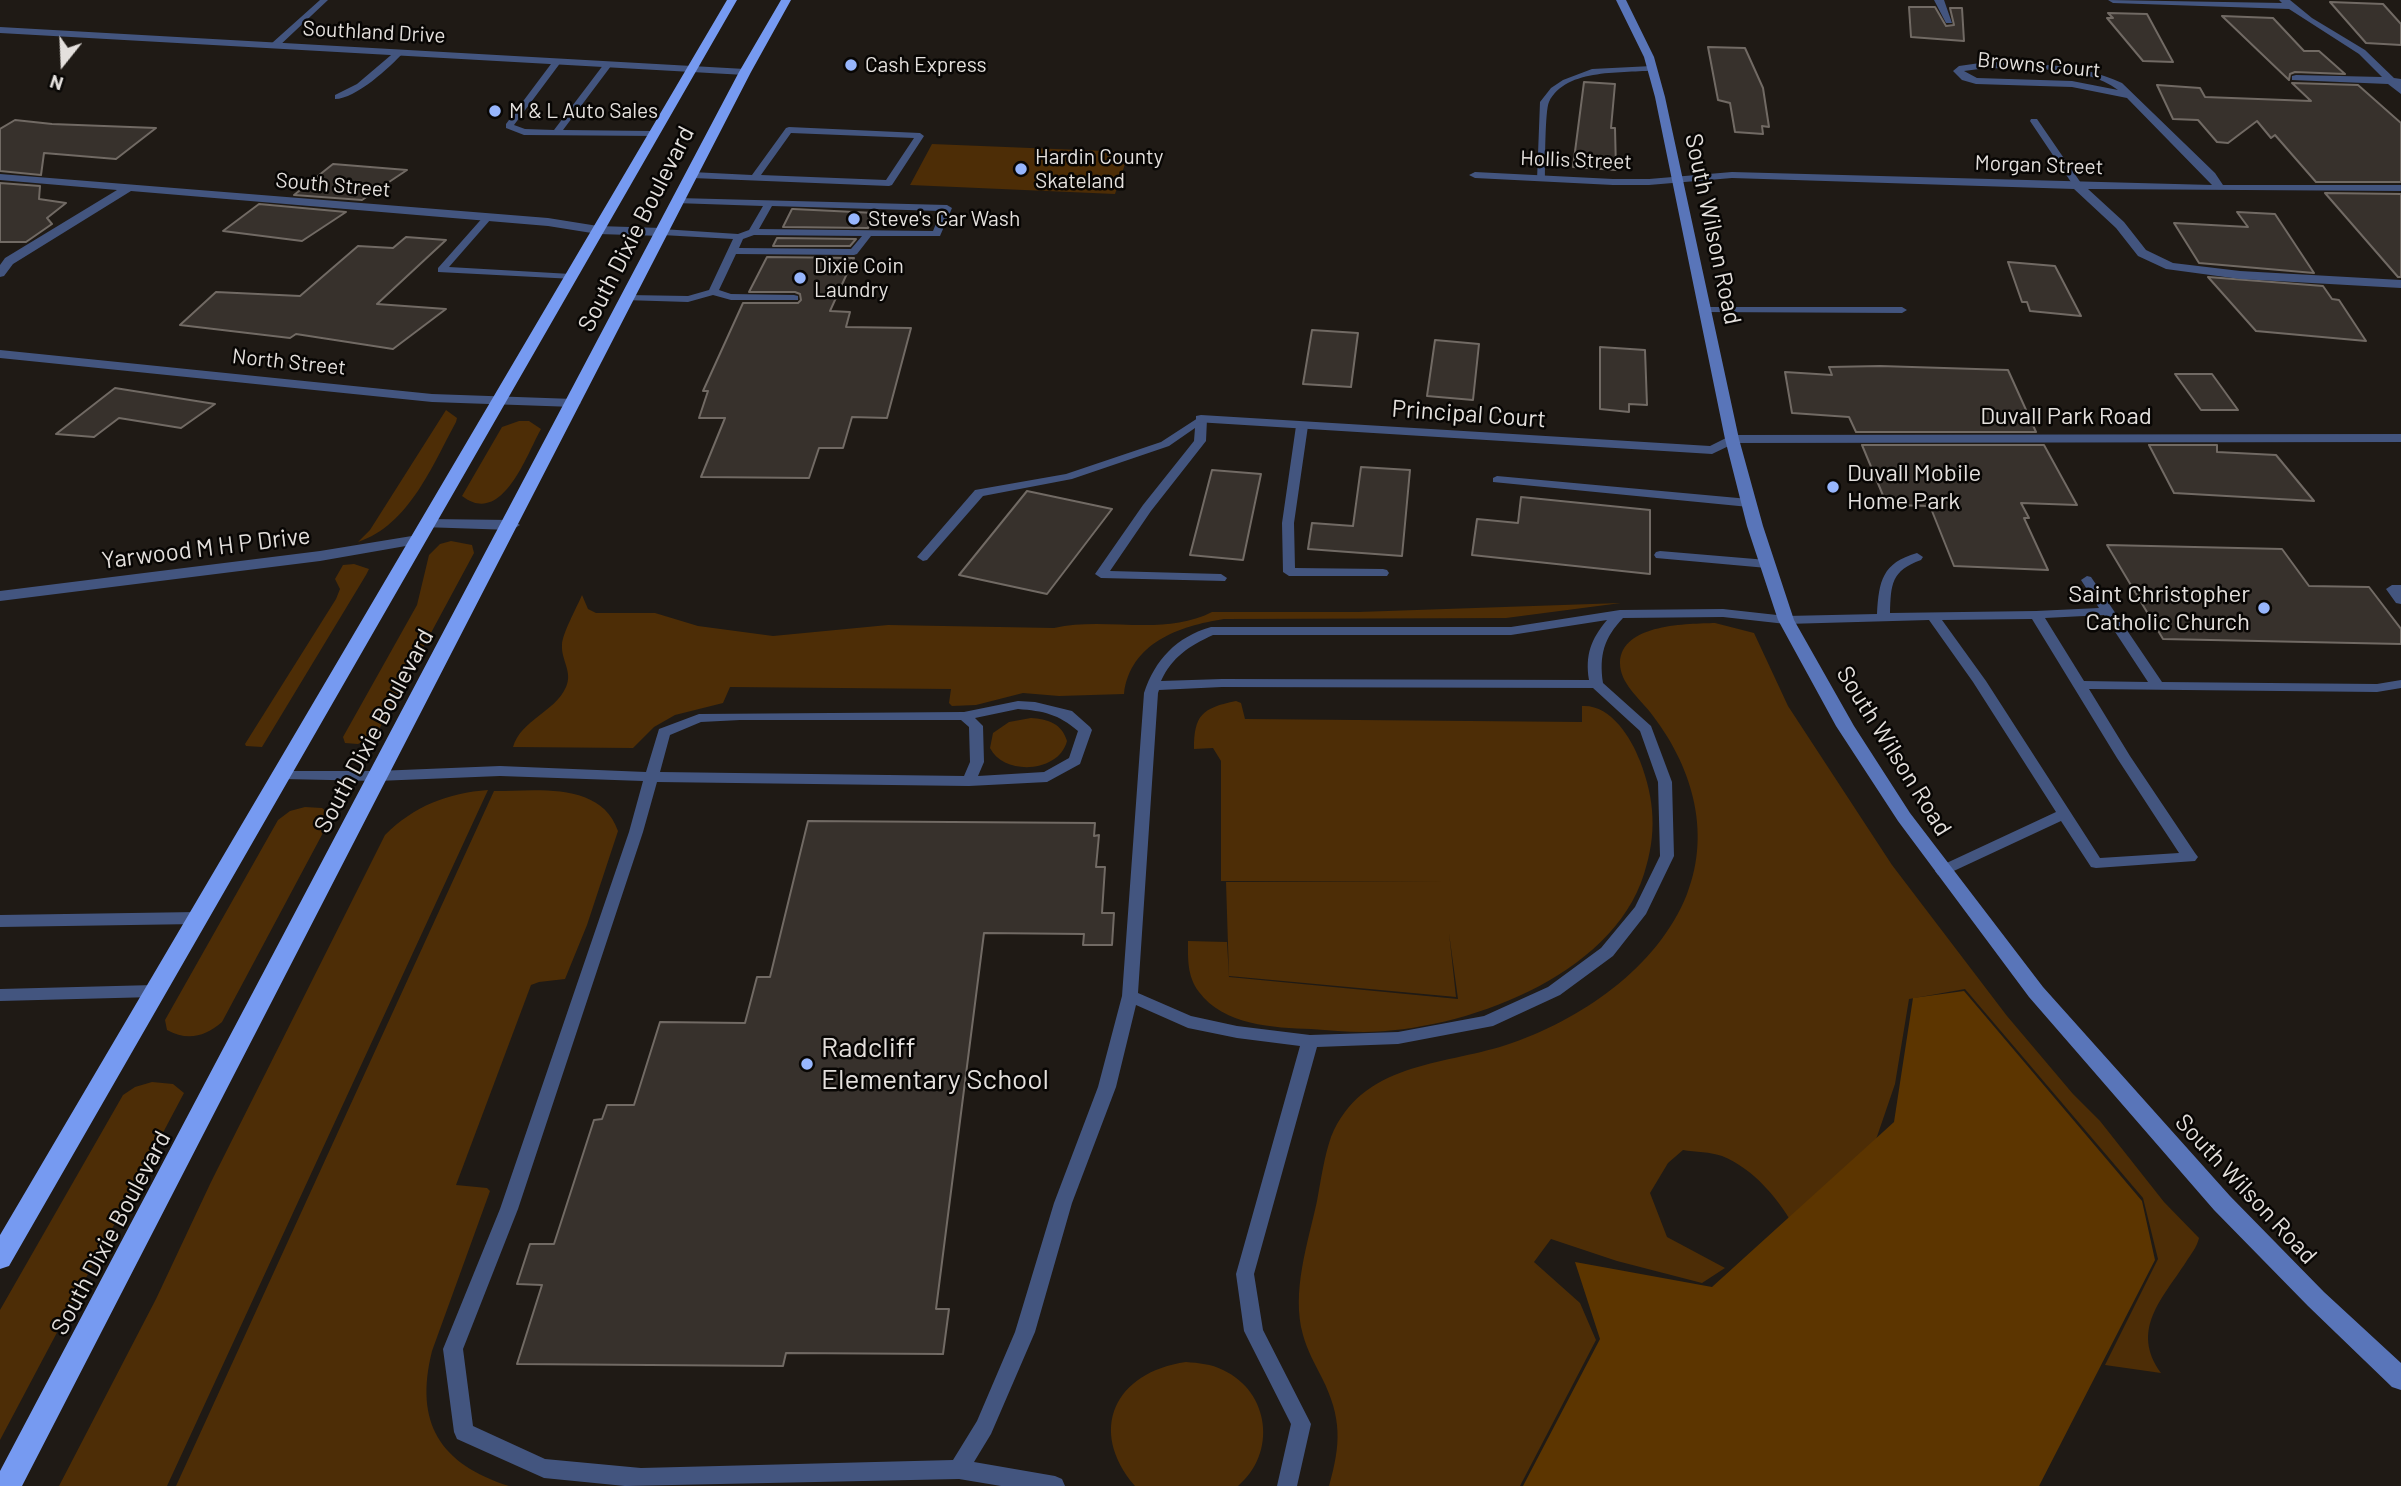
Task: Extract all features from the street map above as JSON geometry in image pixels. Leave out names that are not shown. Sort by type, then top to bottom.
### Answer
[{"type":"highway","name":"South Dixie Boulevard","points":[[0,1258],[732,0]]},
{"type":"highway","name":"South Dixie Boulevard","points":[[7,1486],[377,776],[512,525],[745,72],[786,0]]},
{"type":"main road","name":"South Wilson Road","points":[[1621,0],[1637,28],[1652,68],[1732,439],[1767,564],[1786,620],[1852,737],[1903,817],[2036,992],[2231,1213],[2401,1379]]},
{"type":"street","points":[[1939,0],[1949,21]]},
{"type":"street","points":[[2113,0],[2288,3],[2362,52],[2396,81],[2401,91]]},
{"type":"street","name":"Southland Drive","points":[[0,30],[745,72]]},
{"type":"street","name":"Browns Court","points":[[2130,96],[2072,84],[1976,81],[1966,78],[1958,71],[1987,65],[2090,74],[2119,85],[2211,175],[2220,188]]},
{"type":"street","points":[[2295,78],[2396,81]]},
{"type":"street","name":"Hollis Street","points":[[1475,175],[1649,183],[1676,178]]},
{"type":"street","name":"Morgan Street","points":[[1676,178],[1732,175],[2078,186],[2401,188]]},
{"type":"street","name":"South Street","points":[[0,177],[558,223],[598,230],[662,232]]},
{"type":"street","points":[[2078,186],[2120,225],[2142,253],[2170,266],[2240,275],[2401,284]]},
{"type":"street","points":[[0,273],[5,260],[130,187]]},
{"type":"street","name":"North Street","points":[[0,354],[419,396],[574,402]]},
{"type":"street","name":"Principal Court","points":[[1201,419],[1712,450],[1732,439]]},
{"type":"street","name":"Duvall Park Road","points":[[1732,439],[2401,438]]},
{"type":"street","points":[[427,524],[512,525]]},
{"type":"street","name":"Yarwood M H P Drive","points":[[0,596],[320,556],[418,540]]},
{"type":"street","points":[[0,589],[19,594]]},
{"type":"lane","points":[[275,45],[324,0]]},
{"type":"lane","points":[[338,97],[360,86],[400,52]]},
{"type":"lane","points":[[557,62],[509,125],[524,132],[653,134]]},
{"type":"lane","points":[[557,132],[607,65]]},
{"type":"lane","points":[[1540,178],[1544,102],[1550,93],[1577,75],[1592,71],[1652,68]]},
{"type":"lane","points":[[2034,121],[2078,186]]},
{"type":"lane","points":[[692,175],[889,183],[920,136],[789,130],[755,177]]},
{"type":"lane","points":[[662,232],[739,237],[753,232],[832,229],[869,233],[937,234],[947,208],[842,208],[678,201]]},
{"type":"lane","points":[[753,232],[769,203]]},
{"type":"lane","points":[[488,217],[441,270],[571,277]]},
{"type":"lane","points":[[822,252],[832,229]]},
{"type":"lane","points":[[733,251],[854,252],[869,233]]},
{"type":"lane","points":[[713,292],[739,237]]},
{"type":"lane","points":[[628,298],[688,299],[713,292],[731,297],[794,298]]},
{"type":"lane","points":[[1705,310],[1902,310]]},
{"type":"lane","points":[[923,557],[979,493],[1068,477],[1166,444],[1201,419]]},
{"type":"lane","points":[[1201,419],[1200,441],[1147,508],[1101,574],[1221,578]]},
{"type":"lane","points":[[1302,426],[1289,523],[1289,572],[1383,573]]},
{"type":"lane","points":[[1497,480],[1749,503]]},
{"type":"lane","points":[[1660,555],[1767,564]]},
{"type":"lane","points":[[1883,618],[1885,586],[1892,570],[1900,561],[1917,556]]},
{"type":"lane","points":[[2087,580],[2158,686]]},
{"type":"lane","points":[[2401,589],[2392,589],[2401,600]]},
{"type":"lane","points":[[959,1469],[984,1427],[1025,1332],[1063,1203],[1107,1087],[1130,996],[1153,686],[1156,675],[1168,656],[1186,642],[1211,631],[1511,631],[1620,614],[1723,613],[1786,620],[2107,611]]},
{"type":"lane","points":[[1130,996],[1188,1022],[1310,1041],[1398,1038],[1487,1022],[1554,991],[1607,952],[1641,910],[1667,856],[1665,782],[1646,729],[1596,684],[1593,667],[1598,636],[1620,614]]},
{"type":"lane","points":[[1933,616],[1979,681],[2096,863],[2190,857],[2124,758],[2036,615]]},
{"type":"lane","points":[[1153,686],[1222,683],[1596,684]]},
{"type":"lane","points":[[2080,685],[2377,688],[2401,684]]},
{"type":"lane","points":[[284,774],[377,776],[500,771],[651,777],[970,781],[1047,778],[1075,761],[1085,730],[1067,714],[1018,705],[964,716],[699,718],[664,732],[651,777],[636,832],[509,1209],[453,1349],[464,1432],[544,1468],[641,1479],[959,1469],[1055,1486]]},
{"type":"lane","points":[[964,716],[976,726],[977,762],[970,781]]},
{"type":"lane","points":[[1943,871],[2065,813]]},
{"type":"lane","points":[[0,921],[197,918]]},
{"type":"lane","points":[[0,995],[154,991]]},
{"type":"lane","points":[[1287,1486],[1301,1424],[1254,1331],[1245,1274],[1310,1041]]},
{"type":"shaded area","name":"Hardin County Skateland","points":[[932,144],[1129,152],[1115,194],[910,185]]},
{"type":"shaded area","points":[[446,410],[457,418],[456,422],[417,492],[391,522],[376,534],[358,542],[370,530]]},
{"type":"shaded area","points":[[519,421],[529,421],[541,429],[511,484],[501,496],[489,502],[476,503],[462,496],[502,427]]},
{"type":"shaded area","points":[[451,541],[472,545],[474,553],[376,735],[358,744],[345,743],[343,737],[417,605],[429,555],[440,544]]},
{"type":"shaded area","points":[[354,564],[369,569],[366,575],[262,747],[246,746],[336,599],[340,589],[335,579],[343,565]]},
{"type":"shaded area","points":[[582,595],[588,609],[596,613],[655,613],[698,626],[773,636],[888,625],[1054,628],[1093,624],[1154,625],[1193,619],[1212,612],[1358,612],[1621,603],[1506,618],[1224,619],[1190,626],[1159,640],[1136,662],[1128,676],[1124,694],[1059,696],[1023,693],[976,705],[952,706],[949,703],[951,689],[730,687],[723,703],[675,715],[654,727],[633,748],[513,747],[523,730],[561,696],[566,687],[568,671],[562,650],[563,640]]},
{"type":"shaded area","points":[[1715,623],[1754,633],[1788,706],[1892,865],[2007,1016],[2073,1094],[2100,1121],[2164,1202],[2199,1238],[2194,1250],[2159,1302],[2149,1329],[2148,1343],[2161,1373],[2105,1365],[2158,1259],[2143,1198],[1965,989],[1909,999],[1895,1084],[1869,1160],[1796,1231],[1775,1198],[1755,1177],[1734,1161],[1718,1155],[1683,1150],[1668,1163],[1650,1193],[1667,1237],[1725,1268],[1702,1283],[1617,1261],[1551,1239],[1534,1262],[1580,1303],[1596,1340],[1520,1486],[1329,1486],[1336,1457],[1338,1431],[1329,1392],[1305,1341],[1299,1302],[1305,1251],[1331,1137],[1345,1112],[1362,1094],[1383,1080],[1430,1064],[1506,1045],[1561,1022],[1613,988],[1657,945],[1674,921],[1687,894],[1698,846],[1697,822],[1693,798],[1677,753],[1650,712],[1627,684],[1620,663],[1623,650],[1632,640],[1644,633],[1658,628]]},
{"type":"shaded area","points":[[1236,701],[1241,703],[1245,719],[1582,722],[1582,706],[1602,710],[1618,724],[1631,742],[1645,775],[1651,803],[1652,831],[1648,859],[1627,910],[1601,942],[1567,969],[1529,991],[1488,1009],[1445,1021],[1403,1029],[1351,1032],[1266,1026],[1221,1012],[1199,992],[1192,980],[1188,941],[1227,942],[1229,977],[1458,999],[1449,933],[1456,997],[1229,976],[1226,882],[1442,881],[1221,881],[1221,761],[1213,748],[1194,749],[1194,737],[1202,715],[1215,707]]},
{"type":"shaded area","points":[[1043,719],[1062,730],[1067,741],[1062,752],[1054,760],[1031,767],[1018,767],[997,757],[990,748],[993,733],[1009,722]]},
{"type":"shaded area","points":[[488,790],[167,1486],[59,1486],[156,1299],[211,1182],[385,835],[408,816],[432,803],[459,794]]},
{"type":"shaded area","points":[[547,790],[582,796],[610,815],[618,831],[587,925],[565,979],[531,985],[456,1185],[487,1188],[490,1191],[432,1351],[427,1377],[430,1420],[450,1453],[465,1466],[509,1486],[176,1486],[494,791]]},
{"type":"shaded area","points":[[305,807],[322,808],[332,816],[222,1022],[196,1036],[182,1036],[167,1030],[165,1020],[278,820],[290,811]]},
{"type":"shaded area","points":[[1964,991],[2142,1201],[2155,1260],[2039,1486],[1523,1486],[1600,1339],[1575,1262],[1712,1287],[1894,1122],[1913,998]]},
{"type":"shaded area","points":[[152,1082],[173,1084],[184,1093],[0,1440],[0,1310],[123,1095],[135,1087]]},
{"type":"shaded area","points":[[1186,1362],[1209,1365],[1239,1380],[1251,1393],[1259,1408],[1263,1441],[1259,1457],[1238,1486],[1135,1486],[1120,1465],[1113,1444],[1111,1425],[1116,1407],[1126,1391],[1141,1378],[1161,1368]]},
{"type":"building","points":[[2330,2],[2383,4],[2401,24],[2401,45],[2366,43]]},
{"type":"building","points":[[1909,7],[1935,7],[1946,26],[1954,25],[1950,8],[1962,8],[1964,41],[1911,37]]},
{"type":"building","points":[[2108,13],[2147,14],[2173,62],[2143,61],[2107,18],[2113,18]]},
{"type":"building","points":[[2222,16],[2273,18],[2304,51],[2319,51],[2345,74],[2295,72],[2290,74],[2289,80]]},
{"type":"building","points":[[1708,47],[1745,48],[1763,88],[1769,127],[1762,126],[1763,134],[1735,132],[1730,103],[1718,100]]},
{"type":"building","points":[[1584,82],[1615,84],[1611,128],[1615,128],[1616,170],[1573,167]]},
{"type":"building","points":[[2292,83],[2358,85],[2401,123],[2401,182],[2316,182],[2275,135],[2271,138],[2257,121],[2228,143],[2217,142],[2198,120],[2173,119],[2157,85],[2200,88],[2205,97],[2311,101]]},
{"type":"building","points":[[15,120],[156,128],[116,159],[44,153],[41,175],[0,171],[0,129]]},
{"type":"building","points":[[333,164],[407,170],[362,200],[294,195]]},
{"type":"building","points":[[0,183],[40,186],[39,199],[66,203],[47,218],[52,224],[26,242],[0,242]]},
{"type":"building","points":[[2325,193],[2401,194],[2401,277],[2398,277]]},
{"type":"building","points":[[259,204],[346,212],[302,241],[223,231]]},
{"type":"building","points":[[792,209],[875,213],[868,228],[783,227]]},
{"type":"building","points":[[2237,212],[2275,214],[2314,273],[2199,263],[2174,223],[2248,227]]},
{"type":"building","points":[[406,237],[446,240],[377,304],[446,309],[393,349],[296,334],[290,338],[180,325],[216,292],[300,296],[358,246],[393,248]]},
{"type":"building","points":[[777,238],[856,239],[850,246],[773,246]]},
{"type":"building","points":[[767,257],[854,258],[830,311],[850,312],[846,327],[911,328],[887,418],[852,417],[843,448],[819,448],[809,478],[701,477],[725,418],[699,418],[708,391],[703,391],[743,303],[798,303],[801,300],[800,294],[795,292],[749,292]]},
{"type":"building","points":[[2008,262],[2055,266],[2081,316],[2030,311],[2027,302],[2022,302]]},
{"type":"building","points":[[2208,277],[2323,286],[2332,299],[2339,300],[2366,341],[2256,331]]},
{"type":"building","points":[[1312,330],[1358,333],[1351,387],[1303,384]]},
{"type":"building","points":[[1435,340],[1479,344],[1473,400],[1427,396]]},
{"type":"building","points":[[1600,347],[1645,350],[1647,405],[1629,404],[1629,412],[1600,409]]},
{"type":"building","points":[[1829,367],[2008,370],[2036,432],[1856,432],[1849,417],[1792,413],[1785,372],[1832,375]]},
{"type":"building","points":[[2175,374],[2212,374],[2238,410],[2201,410]]},
{"type":"building","points":[[115,388],[215,404],[181,428],[119,418],[94,437],[56,434]]},
{"type":"building","points":[[1862,445],[2044,445],[2077,505],[2021,503],[2029,518],[2024,518],[2048,570],[1954,566],[1930,506],[1887,505]]},
{"type":"building","points":[[2149,445],[2217,445],[2217,452],[2276,455],[2314,501],[2174,493]]},
{"type":"building","points":[[1361,467],[1410,470],[1402,556],[1308,549],[1312,523],[1353,526]]},
{"type":"building","points":[[1212,470],[1261,474],[1243,560],[1190,555]]},
{"type":"building","points":[[1027,491],[1112,509],[1047,594],[959,575]]},
{"type":"building","points":[[1521,497],[1650,510],[1650,574],[1472,555],[1477,519],[1518,523]]},
{"type":"building","name":"Saint Christopher Catholic Church","points":[[2107,545],[2282,549],[2309,586],[2369,587],[2401,629],[2401,644],[2163,639]]},
{"type":"building","name":"Radcliff Elementary School","points":[[808,821],[1095,823],[1094,836],[1099,835],[1096,867],[1105,867],[1102,913],[1114,913],[1112,945],[1083,945],[1084,934],[984,933],[936,1309],[949,1309],[943,1354],[786,1353],[783,1366],[517,1364],[542,1285],[517,1284],[530,1244],[554,1244],[594,1120],[602,1119],[607,1105],[634,1105],[660,1022],[745,1023],[757,977],[770,977]]},
{"type":"place","name":"Cash Express","points":[[851,65]]},
{"type":"place","name":"M & L Auto Sales","points":[[495,111]]},
{"type":"place","name":"Hardin County Skateland","points":[[1021,169]]},
{"type":"place","name":"Steve's Car Wash","points":[[854,219]]},
{"type":"place","name":"Dixie Coin Laundry","points":[[800,278]]},
{"type":"place","name":"Duvall Mobile Home Park","points":[[1833,487]]},
{"type":"place","name":"Saint Christopher Catholic Church","points":[[2264,608]]},
{"type":"place","name":"Radcliff Elementary School","points":[[807,1064]]}]
